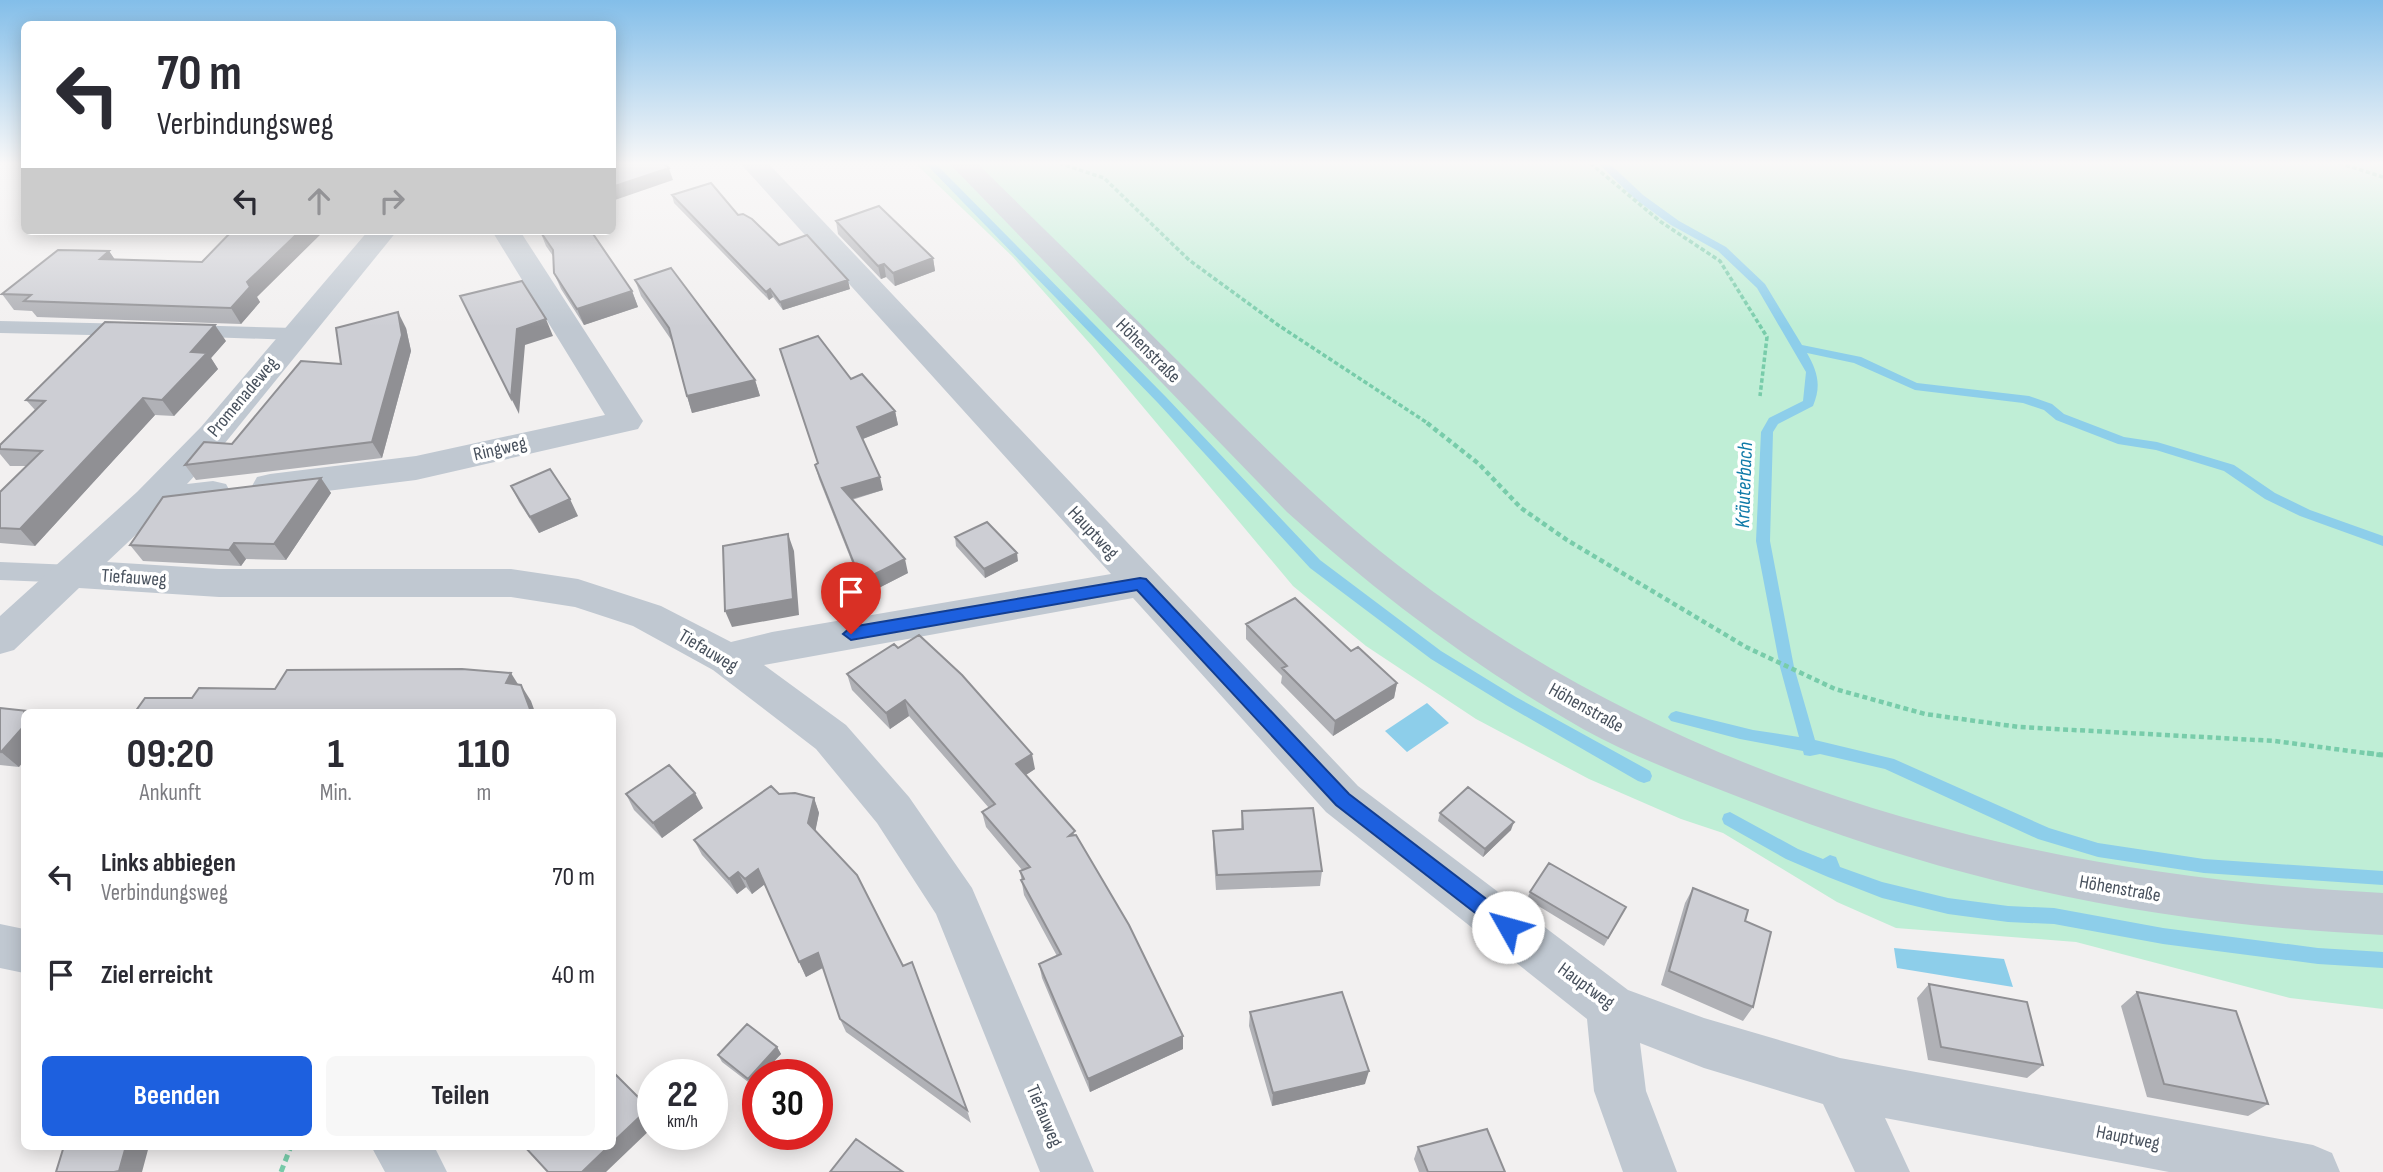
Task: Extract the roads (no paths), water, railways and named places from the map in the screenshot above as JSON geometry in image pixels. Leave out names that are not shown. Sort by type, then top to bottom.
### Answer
[{"type":"street","name":"Hauptweg","points":[[803,218],[1342,799],[1611,1007],[1704,1043],[1840,1084],[2313,1172]]},
{"type":"street","name":"Höhenstraße","points":[[1016,218],[1300,503],[1346,545],[1461,630],[1601,719],[1811,809],[1943,850],[2036,873],[2162,897],[2306,912],[2383,914]]},
{"type":"street","name":"Promenadeweg","points":[[0,639],[150,501],[213,435],[380,235]]},
{"type":"street","name":"Ringweg","points":[[150,501],[416,468],[626,421],[509,235]]},
{"type":"street","name":"Tiefauweg","points":[[73,574],[219,583],[512,583],[578,593],[647,616],[727,659],[831,737],[893,810],[948,892],[955,903],[1067,1172]]},
{"type":"street","points":[[727,659],[772,647],[1140,583]]},
{"type":"street","points":[[0,946],[21,950]]},
{"type":"street","points":[[1611,1007],[1620,1091],[1650,1172]]},
{"type":"street","points":[[1840,1084],[1883,1172]]},
{"type":"street","points":[[401,1150],[420,1172]]},
{"type":"lane","points":[[0,327],[295,334]]},
{"type":"lane","points":[[0,571],[73,574]]},
{"type":"water","points":[[1427,703],[1449,723],[1407,752],[1385,731]]},
{"type":"water","points":[[1894,948],[2004,959],[2013,987],[1897,968]]},
{"type":"waterway","points":[[984,218],[1162,400],[1315,564],[1436,655],[1644,776]]},
{"type":"waterway","name":"Kräuterbach","points":[[1668,218],[1722,249],[1761,286],[1812,372],[1809,403],[1773,421],[1767,432],[1763,541],[1787,667],[1809,745]]},
{"type":"waterway","points":[[1799,348],[1857,360],[1915,386],[2025,399],[2048,407],[2060,417],[2122,441],[2157,446],[2229,468],[2270,496],[2305,513],[2383,541]]},
{"type":"waterway","points":[[1676,717],[1753,736],[1809,745]]},
{"type":"waterway","points":[[1809,745],[1888,764],[1940,785],[2044,834],[2098,850],[2204,866],[2383,878]]},
{"type":"waterway","name":"Kräuterbach","points":[[1809,745],[1810,750]]},
{"type":"waterway","points":[[1730,819],[1792,854],[1834,872]]},
{"type":"waterway","points":[[1830,862],[1834,872]]},
{"type":"waterway","points":[[1834,872],[1882,890],[1948,906],[2008,914],[2054,916],[2163,936],[2318,956],[2383,960]]}]
